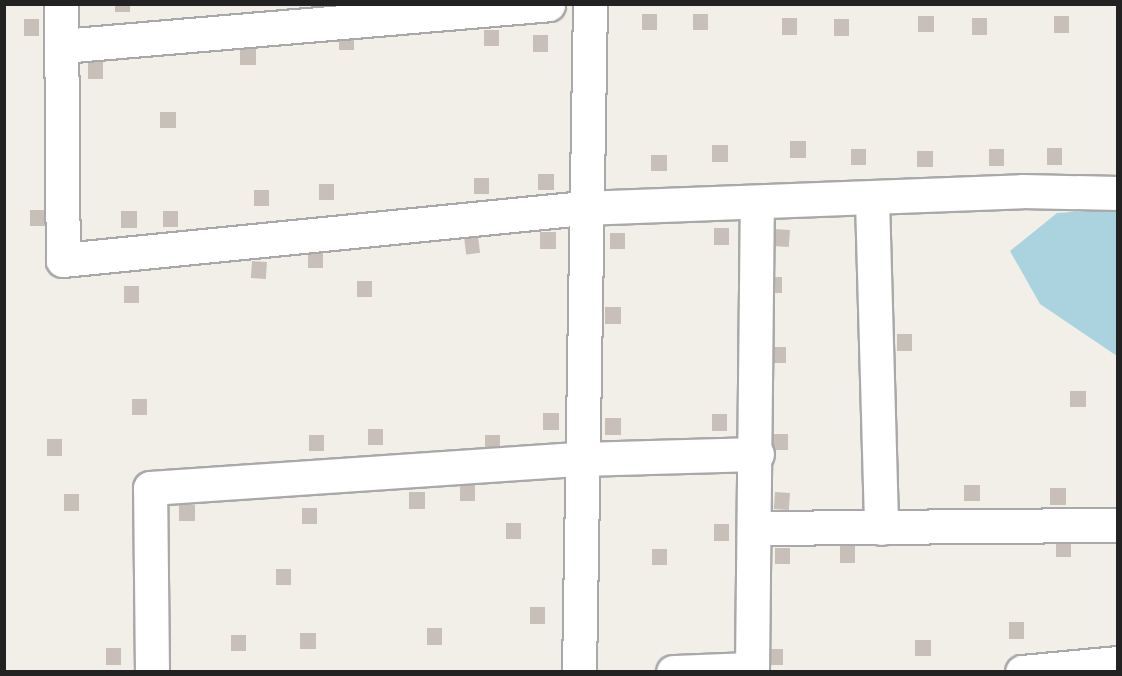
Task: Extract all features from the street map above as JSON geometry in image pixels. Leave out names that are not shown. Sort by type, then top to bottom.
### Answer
[{"type":"street","points":[[61,4],[63,260],[583,208],[872,200],[1022,190],[1118,193]]},
{"type":"street","points":[[62,46],[548,4]]},
{"type":"street","points":[[579,672],[583,208],[590,4]]},
{"type":"street","points":[[872,200],[880,528]]},
{"type":"street","points":[[673,672],[752,669],[757,528],[757,204]]},
{"type":"street","points":[[152,672],[150,488],[580,459],[757,454]]},
{"type":"street","points":[[757,528],[1118,525]]},
{"type":"street","points":[[1022,672],[1118,663]]},
{"type":"water","points":[[1117,209],[1117,356],[1040,304],[1010,251],[1057,213]]},
{"type":"building","points":[[115,4],[130,4],[130,12],[115,12]]},
{"type":"building","points":[[642,14],[657,14],[657,30],[642,30]]},
{"type":"building","points":[[693,14],[708,14],[708,30],[693,30]]},
{"type":"building","points":[[918,16],[934,16],[934,32],[918,32]]},
{"type":"building","points":[[1054,16],[1069,16],[1069,33],[1054,33]]},
{"type":"building","points":[[782,18],[797,18],[797,35],[782,35]]},
{"type":"building","points":[[972,18],[987,18],[987,35],[972,35]]},
{"type":"building","points":[[24,19],[39,19],[39,36],[24,36]]},
{"type":"building","points":[[834,19],[849,19],[849,36],[834,36]]},
{"type":"building","points":[[484,30],[499,30],[499,46],[484,46]]},
{"type":"building","points":[[339,34],[354,34],[354,50],[339,50]]},
{"type":"building","points":[[533,35],[548,35],[548,52],[533,52]]},
{"type":"building","points":[[240,49],[256,49],[256,65],[240,65]]},
{"type":"building","points":[[88,62],[103,62],[103,79],[88,79]]},
{"type":"building","points":[[160,112],[176,112],[176,128],[160,128]]},
{"type":"building","points":[[790,141],[806,141],[806,158],[790,158]]},
{"type":"building","points":[[712,145],[728,145],[728,162],[712,162]]},
{"type":"building","points":[[1047,148],[1062,148],[1062,165],[1047,165]]},
{"type":"building","points":[[851,149],[866,149],[866,165],[851,165]]},
{"type":"building","points":[[989,149],[1004,149],[1004,166],[989,166]]},
{"type":"building","points":[[917,151],[933,151],[933,167],[917,167]]},
{"type":"building","points":[[651,155],[667,155],[667,171],[651,171]]},
{"type":"building","points":[[538,174],[554,174],[554,190],[538,190]]},
{"type":"building","points":[[474,178],[489,178],[489,194],[474,194]]},
{"type":"building","points":[[319,184],[334,184],[334,200],[319,200]]},
{"type":"building","points":[[254,190],[269,190],[269,206],[254,206]]},
{"type":"building","points":[[30,210],[45,210],[45,226],[30,226]]},
{"type":"building","points":[[121,211],[137,211],[137,228],[121,228]]},
{"type":"building","points":[[163,211],[178,211],[178,227],[163,227]]},
{"type":"building","points":[[714,228],[729,228],[729,245],[714,245]]},
{"type":"building","points":[[774,229],[790,230],[789,247],[773,246]]},
{"type":"building","points":[[540,232],[556,232],[556,249],[540,249]]},
{"type":"building","points":[[610,233],[625,233],[625,249],[610,249]]},
{"type":"building","points":[[478,236],[480,253],[466,255],[464,238]]},
{"type":"building","points":[[308,251],[323,251],[323,268],[308,268]]},
{"type":"building","points":[[252,261],[267,262],[266,279],[251,278]]},
{"type":"building","points":[[767,277],[782,277],[782,293],[767,293]]},
{"type":"building","points":[[357,281],[372,281],[372,297],[357,297]]},
{"type":"building","points":[[124,286],[139,286],[139,303],[124,303]]},
{"type":"building","points":[[605,307],[621,307],[621,324],[605,324]]},
{"type":"building","points":[[897,334],[912,334],[912,351],[897,351]]},
{"type":"building","points":[[771,347],[786,347],[786,363],[771,363]]},
{"type":"building","points":[[1070,391],[1086,391],[1086,407],[1070,407]]},
{"type":"building","points":[[132,399],[147,399],[147,415],[132,415]]},
{"type":"building","points":[[543,413],[559,413],[559,430],[543,430]]},
{"type":"building","points":[[712,414],[727,414],[727,431],[712,431]]},
{"type":"building","points":[[605,418],[621,418],[621,435],[605,435]]},
{"type":"building","points":[[368,429],[383,429],[383,445],[368,445]]},
{"type":"building","points":[[772,434],[788,434],[788,450],[772,450]]},
{"type":"building","points":[[309,435],[324,435],[324,451],[309,451]]},
{"type":"building","points":[[485,435],[500,435],[500,451],[485,451]]},
{"type":"building","points":[[47,439],[62,439],[62,456],[47,456]]},
{"type":"building","points":[[460,484],[475,484],[475,501],[460,501]]},
{"type":"building","points":[[964,485],[980,485],[980,501],[964,501]]},
{"type":"building","points":[[1050,488],[1066,488],[1066,505],[1050,505]]},
{"type":"building","points":[[409,492],[425,492],[425,509],[409,509]]},
{"type":"building","points":[[775,492],[790,493],[789,510],[774,509]]},
{"type":"building","points":[[64,494],[79,494],[79,511],[64,511]]},
{"type":"building","points":[[179,505],[195,505],[195,521],[179,521]]},
{"type":"building","points":[[302,508],[317,508],[317,524],[302,524]]},
{"type":"building","points":[[506,523],[521,523],[521,539],[506,539]]},
{"type":"building","points":[[714,524],[729,524],[729,541],[714,541]]},
{"type":"building","points":[[1056,541],[1071,541],[1071,557],[1056,557]]},
{"type":"building","points":[[840,546],[855,546],[855,563],[840,563]]},
{"type":"building","points":[[775,548],[790,548],[790,564],[775,564]]},
{"type":"building","points":[[652,549],[667,549],[667,565],[652,565]]},
{"type":"building","points":[[276,569],[291,569],[291,585],[276,585]]},
{"type":"building","points":[[530,607],[545,607],[545,624],[530,624]]},
{"type":"building","points":[[1009,622],[1024,622],[1024,639],[1009,639]]},
{"type":"building","points":[[427,628],[442,628],[442,645],[427,645]]},
{"type":"building","points":[[300,633],[316,633],[316,649],[300,649]]},
{"type":"building","points":[[231,635],[246,635],[246,651],[231,651]]},
{"type":"building","points":[[915,640],[931,640],[931,656],[915,656]]},
{"type":"building","points":[[106,648],[121,648],[121,665],[106,665]]},
{"type":"building","points":[[768,649],[783,649],[783,665],[768,665]]}]
